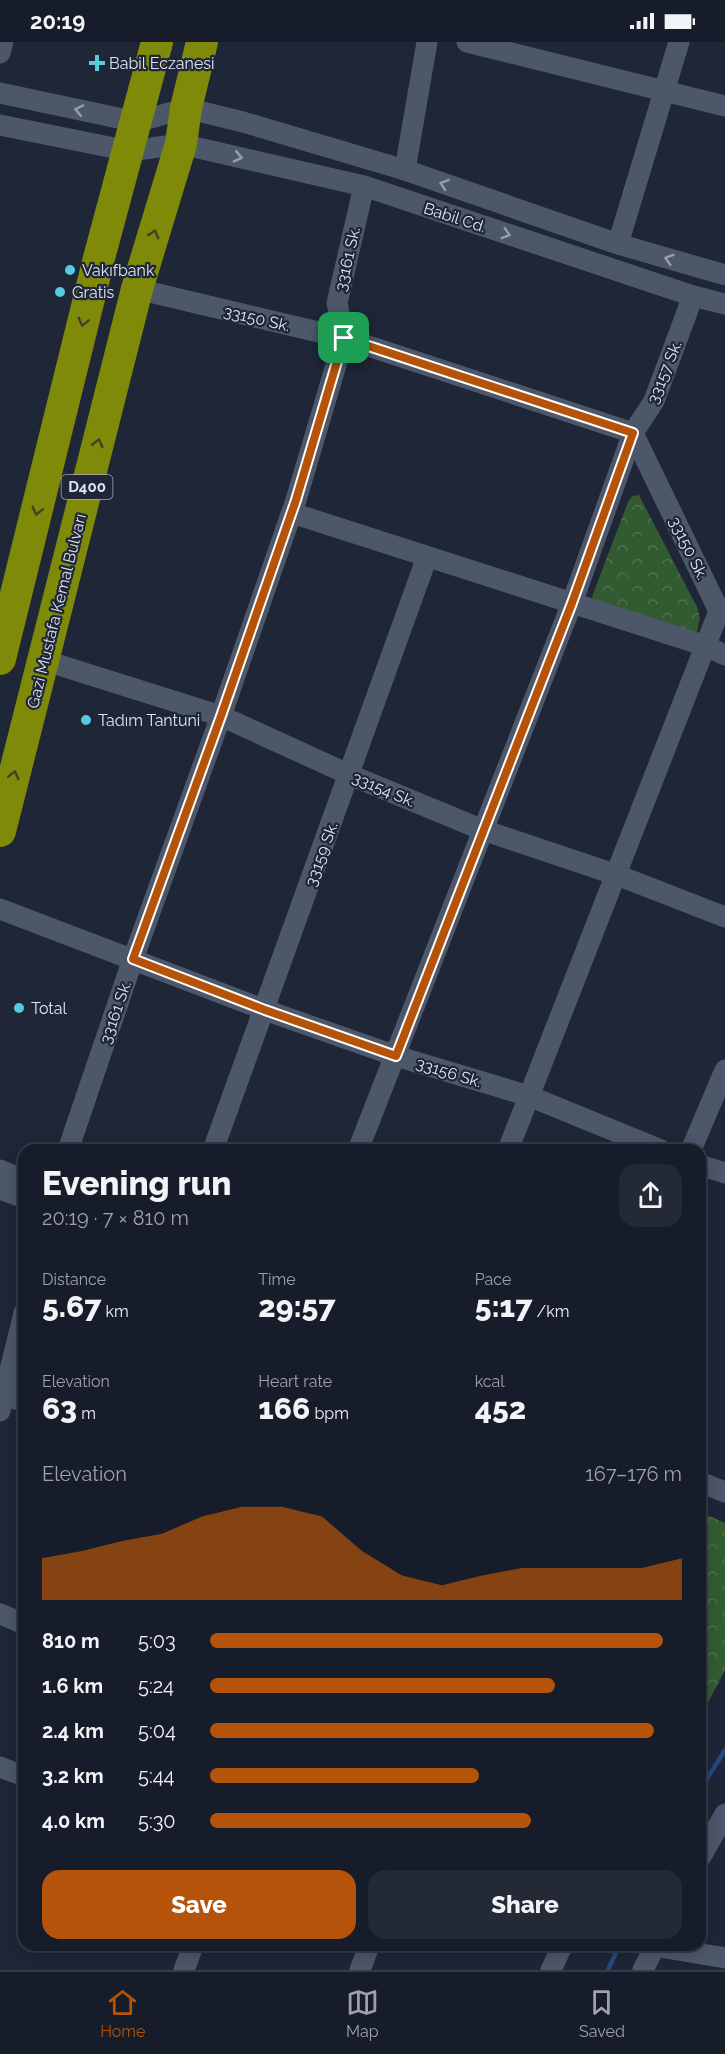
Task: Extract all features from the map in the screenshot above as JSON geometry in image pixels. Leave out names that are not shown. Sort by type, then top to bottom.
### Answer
[{"type":"highway","name":"D400","points":[[0,659],[5,615],[158,42]]},
{"type":"highway","name":"Gazi Mustafa Kemal Bulvarı","points":[[0,831],[137,289],[181,144],[186,108],[202,42]]},
{"type":"street","points":[[0,53],[3,42]]},
{"type":"street","points":[[405,170],[427,42]]},
{"type":"street","points":[[467,42],[725,106]]},
{"type":"street","points":[[618,244],[679,42]]},
{"type":"street","points":[[0,93],[137,122],[186,108]]},
{"type":"street","name":"Babil Cd.","points":[[186,108],[243,122],[405,170],[618,244],[725,275]]},
{"type":"street","points":[[0,125],[129,151],[181,144]]},
{"type":"street","name":"Babil Cd.","points":[[181,144],[364,186],[693,296],[725,303]]},
{"type":"street","name":"33161 Sk.","points":[[70,1144],[291,513],[344,338],[337,303],[364,186]]},
{"type":"street","name":"33150 Sk.","points":[[137,289],[344,338],[633,433],[722,610]]},
{"type":"street","name":"33157 Sk.","points":[[360,1144],[572,603],[633,433],[654,401],[693,296]]},
{"type":"street","points":[[291,513],[706,646],[725,655]]},
{"type":"street","name":"33159 Sk.","points":[[215,1144],[427,557]]},
{"type":"street","points":[[510,1144],[722,610]]},
{"type":"street","name":"33154 Sk.","points":[[44,660],[221,716],[483,830],[617,875],[725,916]]},
{"type":"street","name":"33156 Sk.","points":[[0,909],[265,1010],[396,1056],[529,1096],[646,1144]]},
{"type":"street","points":[[694,1144],[725,1070]]},
{"type":"street","points":[[706,1168],[725,1173]]},
{"type":"street","points":[[0,1170],[18,1178]]},
{"type":"street","points":[[0,1189],[18,1196]]},
{"type":"street","points":[[9,1403],[18,1349]]},
{"type":"street","points":[[706,1484],[725,1492]]},
{"type":"street","points":[[0,1614],[18,1622]]},
{"type":"street","points":[[0,1767],[18,1774]]},
{"type":"street","points":[[706,1847],[725,1814]]},
{"type":"street","points":[[184,1970],[191,1951]]},
{"type":"street","points":[[360,1970],[367,1951]]},
{"type":"street","points":[[551,1970],[560,1951]]},
{"type":"street","points":[[643,1970],[652,1951]]},
{"type":"street","points":[[684,1951],[725,1958]]},
{"type":"green space","points":[[639,495],[697,607],[700,618],[696,636],[590,609],[593,594],[628,502],[632,496]]},
{"type":"green space","points":[[706,1515],[725,1523],[725,1670],[706,1706]]},
{"type":"waterway","points":[[706,1780],[725,1750]]},
{"type":"waterway","points":[[608,1970],[617,1951]]},
{"type":"place","name":"Babil Eczanesi","points":[[97,63]]},
{"type":"place","name":"Vakıfbank","points":[[70,270]]},
{"type":"place","name":"Gratis","points":[[60,292]]},
{"type":"place","name":"Tadım Tantuni","points":[[86,720]]},
{"type":"place","name":"Total","points":[[19,1008]]},
{"type":"route","points":[[344,338],[633,433],[572,603],[396,1056],[265,1010],[133,959],[296,500],[344,338]]}]
